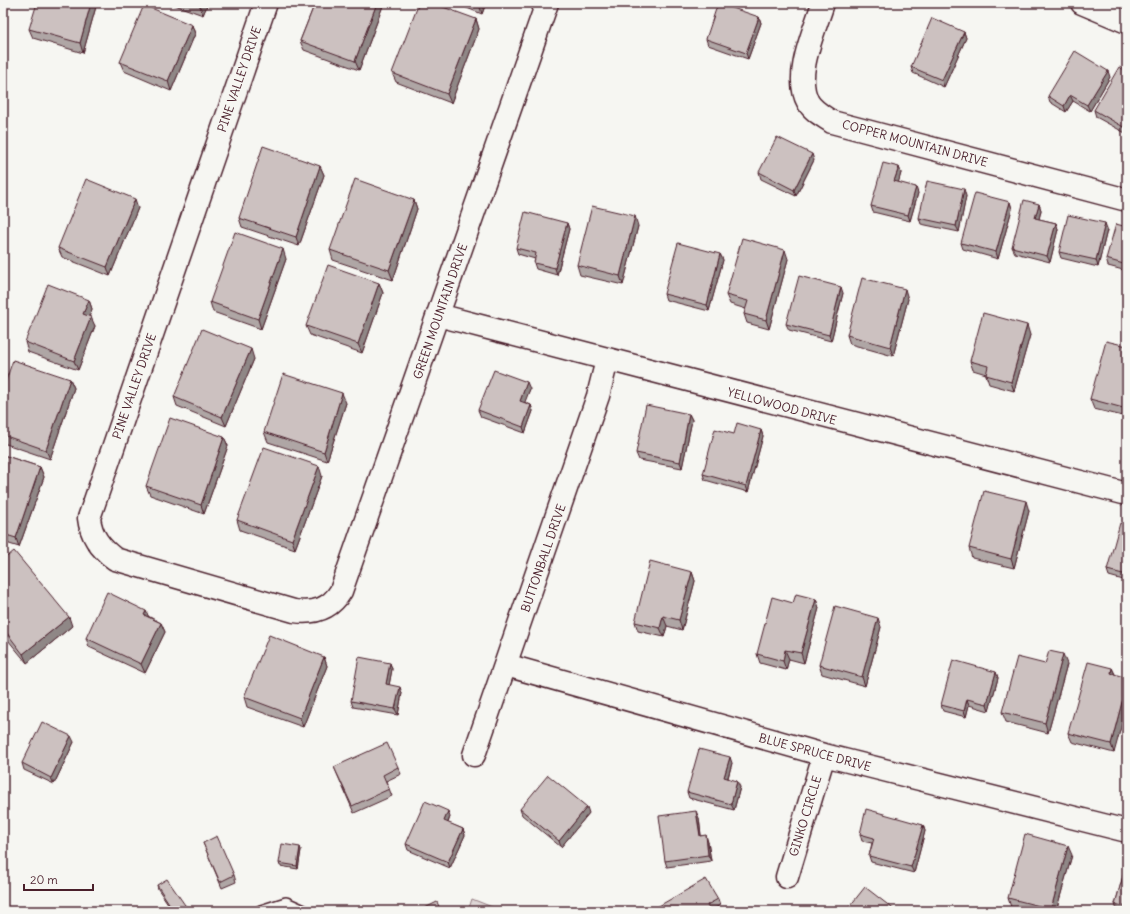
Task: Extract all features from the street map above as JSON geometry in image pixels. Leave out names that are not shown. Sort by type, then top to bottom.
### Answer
[{"type":"street","name":"PINE VALLEY DRIVE","points":[[266,3],[89,518],[90,528],[95,540],[104,551],[115,559],[294,611],[307,613],[321,609]]},
{"type":"street","name":"GREEN MOUNTAIN DRIVE","points":[[321,609],[334,602],[342,592],[546,3]]},
{"type":"street","name":"COPPER MOUNTAIN DRIVE","points":[[823,3],[802,69],[803,86],[808,102],[818,113],[832,122],[1127,200]]},
{"type":"street","points":[[1082,3],[1127,22]]},
{"type":"street","name":"YELLOWOOD DRIVE","points":[[438,315],[1127,494]]},
{"type":"street","name":"BUTTONBALL DRIVE","points":[[474,755],[598,396],[608,360]]},
{"type":"street","name":"BLUE SPRUCE DRIVE","points":[[506,665],[824,755],[1127,831]]},
{"type":"street","name":"GINKO CIRCLE","points":[[787,877],[824,755]]},
{"type":"lane","points":[[261,911],[286,904],[304,911]]},
{"type":"shaded area","points":[[472,899],[502,911],[468,911]]},
{"type":"building","points":[[37,3],[91,3],[80,43],[29,29]]},
{"type":"building","points":[[192,3],[201,3],[200,6]]},
{"type":"building","points":[[315,3],[377,3],[355,61],[300,41]]},
{"type":"building","points":[[419,3],[432,3],[476,19],[447,94],[392,73]]},
{"type":"building","points":[[718,3],[759,17],[746,53],[706,39]]},
{"type":"building","points":[[144,5],[192,25],[168,81],[120,62]]},
{"type":"building","points":[[932,18],[964,32],[942,80],[911,67]]},
{"type":"building","points":[[1075,51],[1108,71],[1087,105],[1070,95],[1064,106],[1048,96]]},
{"type":"building","points":[[1119,67],[1127,71],[1127,129],[1094,110]]},
{"type":"building","points":[[777,137],[812,154],[794,190],[759,172]]},
{"type":"building","points":[[263,146],[320,166],[296,237],[239,218]]},
{"type":"building","points":[[883,163],[899,167],[894,181],[916,187],[908,215],[871,206]]},
{"type":"building","points":[[86,179],[135,199],[107,267],[58,248]]},
{"type":"building","points":[[355,179],[414,200],[389,270],[330,250]]},
{"type":"building","points":[[927,181],[964,189],[956,226],[919,218]]},
{"type":"building","points":[[975,193],[1010,202],[996,252],[961,243]]},
{"type":"building","points":[[1024,200],[1039,204],[1035,218],[1056,223],[1047,256],[1012,247]]},
{"type":"building","points":[[592,206],[635,216],[620,276],[577,265]]},
{"type":"building","points":[[525,212],[567,223],[555,268],[534,263],[536,253],[516,248]]},
{"type":"building","points":[[1068,215],[1105,223],[1096,260],[1059,252]]},
{"type":"building","points":[[1116,224],[1127,227],[1127,265],[1106,259]]},
{"type":"building","points":[[235,232],[283,249],[258,319],[210,302]]},
{"type":"building","points":[[742,238],[785,250],[766,320],[744,314],[748,301],[726,295]]},
{"type":"building","points":[[678,243],[720,254],[707,305],[664,294]]},
{"type":"building","points":[[328,265],[379,283],[358,344],[306,326]]},
{"type":"building","points":[[799,276],[841,287],[829,335],[786,324]]},
{"type":"building","points":[[862,278],[905,289],[890,347],[847,335]]},
{"type":"building","points":[[48,284],[89,300],[83,314],[91,317],[74,361],[25,342]]},
{"type":"building","points":[[983,313],[1027,325],[1011,382],[986,375],[988,366],[970,361]]},
{"type":"building","points":[[202,329],[251,349],[222,417],[174,397]]},
{"type":"building","points":[[1106,341],[1127,346],[1127,409],[1090,399]]},
{"type":"building","points":[[13,360],[70,379],[46,450],[3,435],[3,389]]},
{"type":"building","points":[[494,370],[527,382],[520,401],[531,405],[523,427],[478,410]]},
{"type":"building","points":[[283,374],[342,393],[324,452],[264,432]]},
{"type":"building","points":[[646,405],[689,414],[680,462],[636,453]]},
{"type":"building","points":[[170,418],[224,437],[201,505],[146,486]]},
{"type":"building","points":[[737,423],[761,430],[746,486],[703,474],[715,429],[734,434]]},
{"type":"building","points":[[264,447],[319,466],[292,540],[237,520]]},
{"type":"building","points":[[3,455],[40,467],[16,538],[3,534]]},
{"type":"building","points":[[984,491],[1026,501],[1011,559],[969,548]]},
{"type":"building","points":[[1120,523],[1127,524],[1127,575],[1107,570]]},
{"type":"building","points":[[14,551],[69,617],[23,654],[3,628],[3,560]]},
{"type":"building","points":[[650,561],[692,572],[679,620],[663,616],[660,628],[635,622]]},
{"type":"building","points":[[107,592],[146,611],[144,615],[161,623],[141,664],[86,638]]},
{"type":"building","points":[[796,594],[816,599],[801,653],[785,650],[783,661],[757,654],[772,597],[793,603]]},
{"type":"building","points":[[835,606],[878,618],[862,677],[819,665]]},
{"type":"building","points":[[269,635],[324,657],[300,718],[244,697]]},
{"type":"building","points":[[1049,651],[1063,654],[1045,723],[1002,712],[1017,657],[1045,664]]},
{"type":"building","points":[[359,657],[390,663],[386,684],[400,687],[395,709],[351,701]]},
{"type":"building","points":[[953,660],[996,672],[987,704],[967,699],[964,711],[941,705]]},
{"type":"building","points":[[1088,662],[1112,668],[1111,673],[1127,678],[1111,744],[1068,733]]},
{"type":"building","points":[[42,722],[71,736],[51,778],[22,763]]},
{"type":"building","points":[[387,743],[398,767],[383,775],[389,789],[352,806],[334,767]]},
{"type":"building","points":[[699,749],[730,757],[724,777],[737,781],[731,804],[687,792]]},
{"type":"building","points":[[548,775],[587,807],[559,841],[520,809]]},
{"type":"building","points":[[425,801],[448,811],[444,821],[463,829],[448,862],[406,844]]},
{"type":"building","points":[[866,809],[923,825],[911,867],[869,856],[874,838],[860,834]]},
{"type":"building","points":[[696,811],[700,836],[706,835],[708,855],[665,861],[659,816]]},
{"type":"building","points":[[1025,834],[1068,846],[1051,909],[1008,898]]},
{"type":"building","points":[[217,836],[234,875],[220,882],[203,843]]},
{"type":"building","points":[[282,844],[300,847],[297,866],[279,863]]},
{"type":"building","points":[[1127,862],[1127,907],[1115,904]]},
{"type":"building","points":[[167,879],[187,908],[182,911],[174,911],[157,885]]},
{"type":"building","points":[[706,879],[718,899],[707,905],[710,911],[660,911],[657,907]]},
{"type":"building","points":[[865,887],[896,911],[846,911]]},
{"type":"building","points":[[437,902],[441,911],[419,911]]}]
